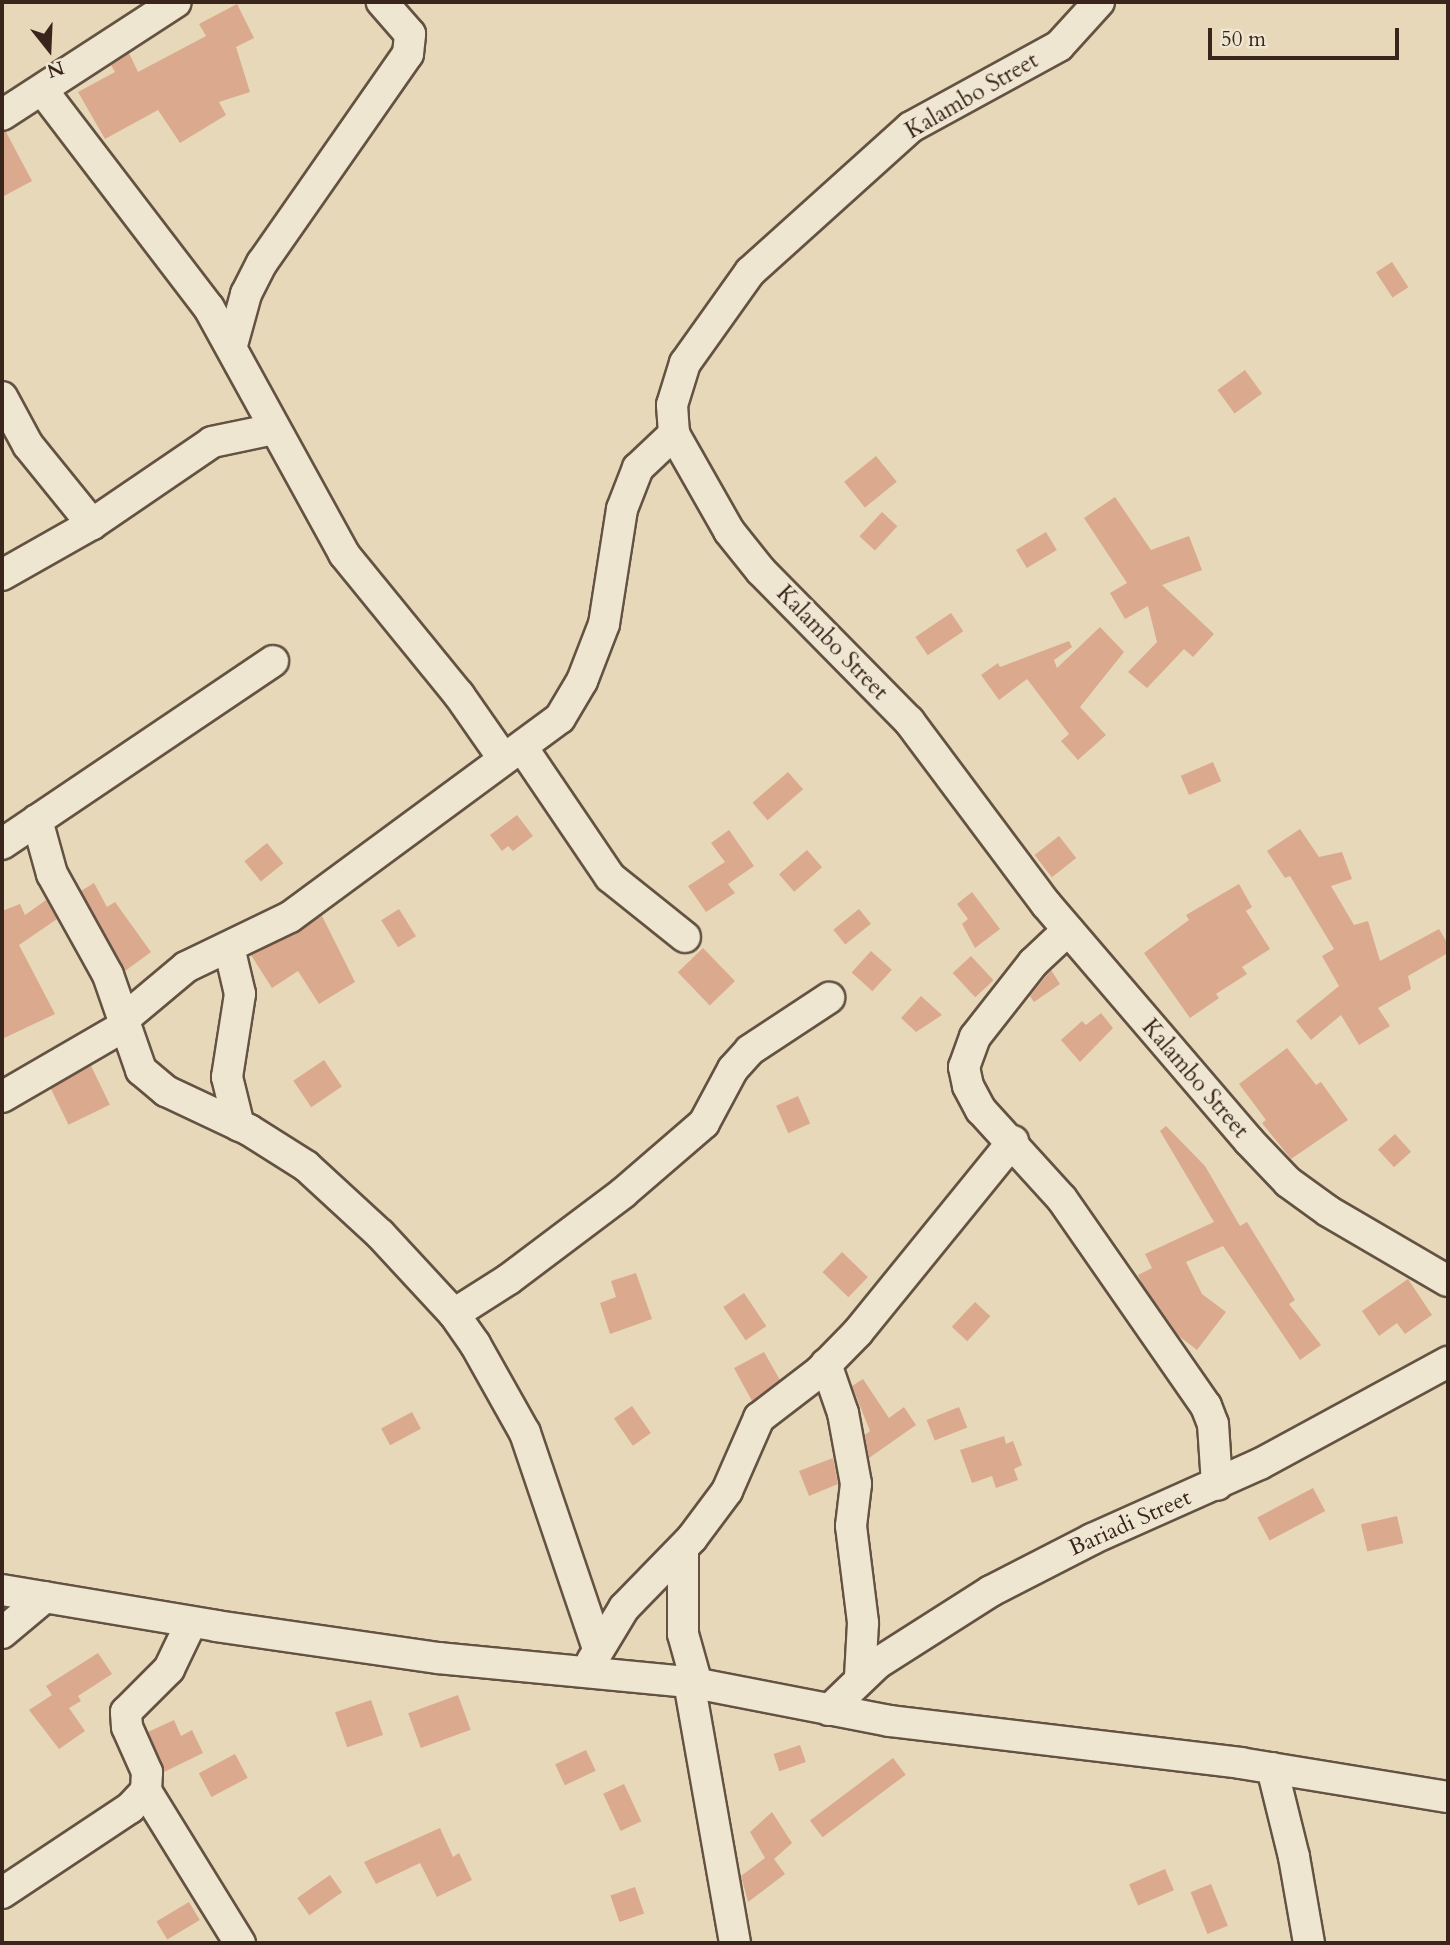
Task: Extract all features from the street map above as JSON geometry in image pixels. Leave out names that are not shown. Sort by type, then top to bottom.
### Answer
[{"type":"street","points":[[7,111],[43,91],[176,2]]},
{"type":"street","points":[[232,345],[246,295],[262,264],[408,54],[410,34],[382,2]]},
{"type":"street","name":"Kalambo Street","points":[[1099,2],[1059,46],[911,127],[750,272],[685,363],[672,405],[674,434],[729,531],[761,570],[909,721],[1068,930],[1288,1182],[1448,1282]]},
{"type":"street","points":[[43,91],[171,257],[232,345],[274,429],[344,554],[444,676],[513,752],[610,877],[685,937]]},
{"type":"street","points":[[2,397],[28,445],[92,524]]},
{"type":"street","points":[[2,575],[92,524],[212,442],[274,429]]},
{"type":"street","points":[[2,1097],[125,1022],[186,967],[290,917],[560,718],[582,681],[604,624],[622,509],[638,468],[674,434]]},
{"type":"street","points":[[2,844],[273,661]]},
{"type":"street","points":[[37,820],[52,874],[108,975],[125,1022],[132,1052],[149,1078],[202,1111],[239,1126],[306,1166],[380,1234],[454,1314],[489,1366],[525,1433],[592,1662]]},
{"type":"street","points":[[1068,930],[993,1009],[975,1037],[964,1067],[981,1110],[1013,1141],[1062,1199],[1206,1406],[1213,1424],[1217,1485]]},
{"type":"street","points":[[229,947],[240,994],[227,1077],[239,1126]]},
{"type":"street","points":[[454,1314],[509,1279],[623,1192],[704,1123],[733,1069],[750,1050],[829,998]]},
{"type":"street","points":[[592,1662],[624,1608],[683,1548],[727,1490],[760,1418],[826,1364],[907,1275],[1013,1141]]},
{"type":"street","name":"Bariadi Street","points":[[829,1710],[860,1677],[1044,1562],[1217,1485],[1448,1362]]},
{"type":"street","points":[[826,1364],[844,1413],[856,1484],[852,1526],[863,1623],[860,1677]]},
{"type":"street","points":[[683,1548],[683,1634],[735,1943]]},
{"type":"street","points":[[2,1590],[191,1623],[592,1662],[829,1710],[1272,1768],[1448,1797]]},
{"type":"street","points":[[2,1633],[45,1597]]},
{"type":"street","points":[[191,1623],[169,1669],[126,1712],[127,1727],[147,1772],[146,1790],[240,1943]]},
{"type":"street","points":[[1272,1768],[1294,1857],[1309,1943]]},
{"type":"street","points":[[2,1893],[130,1808],[146,1790]]},
{"type":"building","points":[[237,4],[254,38],[236,47],[250,92],[219,102],[226,115],[180,143],[158,110],[105,139],[78,92],[115,72],[111,65],[129,53],[138,72],[206,36],[199,24]]},
{"type":"building","points":[[2,132],[6,132],[32,181],[2,197]]},
{"type":"building","points":[[1392,262],[1408,287],[1392,298],[1376,272]]},
{"type":"building","points":[[1245,370],[1262,393],[1235,413],[1217,390]]},
{"type":"building","points":[[876,456],[897,482],[865,507],[844,482]]},
{"type":"building","points":[[1115,497],[1151,550],[1189,536],[1202,570],[1162,585],[1214,634],[1193,657],[1184,649],[1147,688],[1128,672],[1157,642],[1148,606],[1125,619],[1110,593],[1127,583],[1084,518]]},
{"type":"building","points":[[882,512],[897,526],[875,550],[859,536]]},
{"type":"building","points":[[1046,532],[1057,550],[1027,568],[1016,550]]},
{"type":"building","points":[[951,613],[963,631],[928,655],[915,637]]},
{"type":"building","points":[[1100,627],[1124,652],[1080,707],[1106,735],[1078,760],[1061,741],[1069,734],[1027,679],[999,700],[981,675],[998,663],[1000,667],[1069,641],[1072,647],[1054,660],[1057,668]]},
{"type":"building","points":[[1213,762],[1221,781],[1189,795],[1181,776]]},
{"type":"building","points":[[788,772],[803,789],[768,820],[753,803]]},
{"type":"building","points":[[517,815],[533,836],[513,851],[508,846],[502,851],[490,835]]},
{"type":"building","points":[[1300,829],[1319,857],[1342,852],[1352,879],[1331,886],[1354,925],[1368,921],[1380,961],[1439,929],[1448,944],[1448,953],[1408,976],[1411,989],[1378,1008],[1390,1026],[1359,1045],[1341,1015],[1311,1040],[1296,1021],[1339,986],[1322,956],[1334,949],[1290,876],[1285,878],[1267,851]]},
{"type":"building","points":[[729,830],[754,866],[728,884],[735,893],[706,912],[688,886],[725,862],[711,843]]},
{"type":"building","points":[[1059,836],[1076,858],[1052,877],[1035,855]]},
{"type":"building","points":[[267,843],[283,863],[261,881],[244,861]]},
{"type":"building","points":[[807,850],[822,867],[794,892],[779,874]]},
{"type":"building","points":[[94,883],[107,907],[115,902],[151,952],[125,971],[81,891]]},
{"type":"building","points":[[1239,884],[1252,907],[1246,911],[1270,949],[1242,967],[1247,974],[1216,994],[1219,998],[1190,1018],[1144,953],[1189,920],[1186,915]]},
{"type":"building","points":[[972,892],[1000,929],[975,948],[962,924],[968,919],[957,904]]},
{"type":"building","points":[[46,900],[57,919],[19,945],[55,1014],[2,1039],[2,911],[20,904],[25,915]]},
{"type":"building","points":[[399,909],[416,936],[398,947],[381,920]]},
{"type":"building","points":[[859,909],[871,924],[845,945],[833,930]]},
{"type":"building","points":[[322,916],[355,982],[319,1004],[298,971],[272,988],[251,955]]},
{"type":"building","points":[[703,948],[735,981],[710,1005],[678,972]]},
{"type":"building","points":[[871,951],[892,970],[872,991],[852,973]]},
{"type":"building","points":[[971,956],[994,980],[975,997],[953,973]]},
{"type":"building","points":[[1051,970],[1060,984],[1034,1002],[1030,996]]},
{"type":"building","points":[[921,996],[942,1015],[916,1032],[901,1018]]},
{"type":"building","points":[[1101,1013],[1113,1028],[1080,1062],[1061,1040],[1082,1021],[1086,1025]]},
{"type":"building","points":[[1287,1048],[1316,1085],[1321,1082],[1348,1120],[1291,1159],[1262,1123],[1266,1120],[1239,1084]]},
{"type":"building","points":[[324,1060],[342,1087],[311,1107],[293,1081]]},
{"type":"building","points":[[91,1066],[110,1105],[69,1125],[50,1086]]},
{"type":"building","points":[[798,1096],[810,1123],[788,1133],[776,1106]]},
{"type":"building","points":[[1166,1126],[1205,1166],[1240,1226],[1247,1222],[1295,1300],[1289,1304],[1321,1345],[1300,1360],[1223,1246],[1186,1262],[1202,1294],[1226,1312],[1197,1350],[1179,1336],[1142,1284],[1138,1275],[1152,1268],[1145,1254],[1214,1222],[1160,1131]]},
{"type":"building","points":[[1395,1134],[1411,1152],[1394,1167],[1378,1149]]},
{"type":"building","points":[[842,1252],[868,1277],[848,1297],[823,1272]]},
{"type":"building","points":[[636,1273],[652,1319],[610,1334],[600,1303],[616,1297],[611,1281]]},
{"type":"building","points":[[1408,1279],[1432,1315],[1405,1334],[1397,1323],[1379,1336],[1362,1311]]},
{"type":"building","points":[[744,1293],[766,1326],[746,1340],[723,1307]]},
{"type":"building","points":[[975,1302],[990,1316],[967,1341],[952,1327]]},
{"type":"building","points":[[764,1352],[780,1380],[752,1401],[734,1368]]},
{"type":"building","points":[[863,1379],[889,1418],[904,1407],[916,1425],[869,1458],[865,1435],[870,1431],[852,1386]]},
{"type":"building","points":[[632,1406],[651,1433],[633,1446],[614,1419]]},
{"type":"building","points":[[959,1407],[967,1427],[935,1441],[927,1420]]},
{"type":"building","points":[[412,1412],[421,1429],[390,1445],[381,1428]]},
{"type":"building","points":[[1004,1436],[1006,1444],[1013,1441],[1022,1465],[1014,1469],[1018,1480],[996,1488],[992,1476],[972,1483],[960,1450]]},
{"type":"building","points":[[833,1458],[838,1484],[809,1496],[799,1471]]},
{"type":"building","points":[[1313,1488],[1325,1511],[1270,1541],[1257,1518]]},
{"type":"building","points":[[1397,1516],[1403,1543],[1367,1552],[1361,1524]]},
{"type":"building","points":[[98,1653],[112,1674],[78,1696],[81,1701],[69,1708],[85,1731],[59,1749],[29,1710],[52,1695],[46,1686]]},
{"type":"building","points":[[458,1695],[471,1730],[421,1748],[408,1713]]},
{"type":"building","points":[[371,1700],[383,1735],[347,1747],[335,1712]]},
{"type":"building","points":[[174,1720],[181,1736],[192,1730],[203,1753],[164,1772],[148,1732]]},
{"type":"building","points":[[800,1745],[806,1762],[779,1771],[774,1754]]},
{"type":"building","points":[[586,1750],[596,1771],[565,1785],[555,1764]]},
{"type":"building","points":[[235,1754],[248,1778],[211,1797],[199,1773]]},
{"type":"building","points":[[893,1758],[906,1775],[823,1837],[810,1821]]},
{"type":"building","points":[[624,1784],[641,1821],[620,1831],[603,1794]]},
{"type":"building","points":[[772,1812],[792,1843],[774,1859],[785,1874],[748,1902],[741,1876],[765,1858],[750,1832]]},
{"type":"building","points":[[440,1828],[453,1857],[459,1853],[472,1880],[437,1897],[420,1863],[376,1884],[364,1862]]},
{"type":"building","points":[[1165,1869],[1174,1890],[1138,1905],[1129,1884]]},
{"type":"building","points":[[330,1875],[342,1892],[309,1915],[297,1898]]},
{"type":"building","points":[[1211,1884],[1228,1926],[1207,1934],[1191,1892]]},
{"type":"building","points":[[635,1887],[644,1913],[620,1922],[610,1895]]},
{"type":"building","points":[[189,1902],[200,1920],[167,1940],[156,1922]]}]
